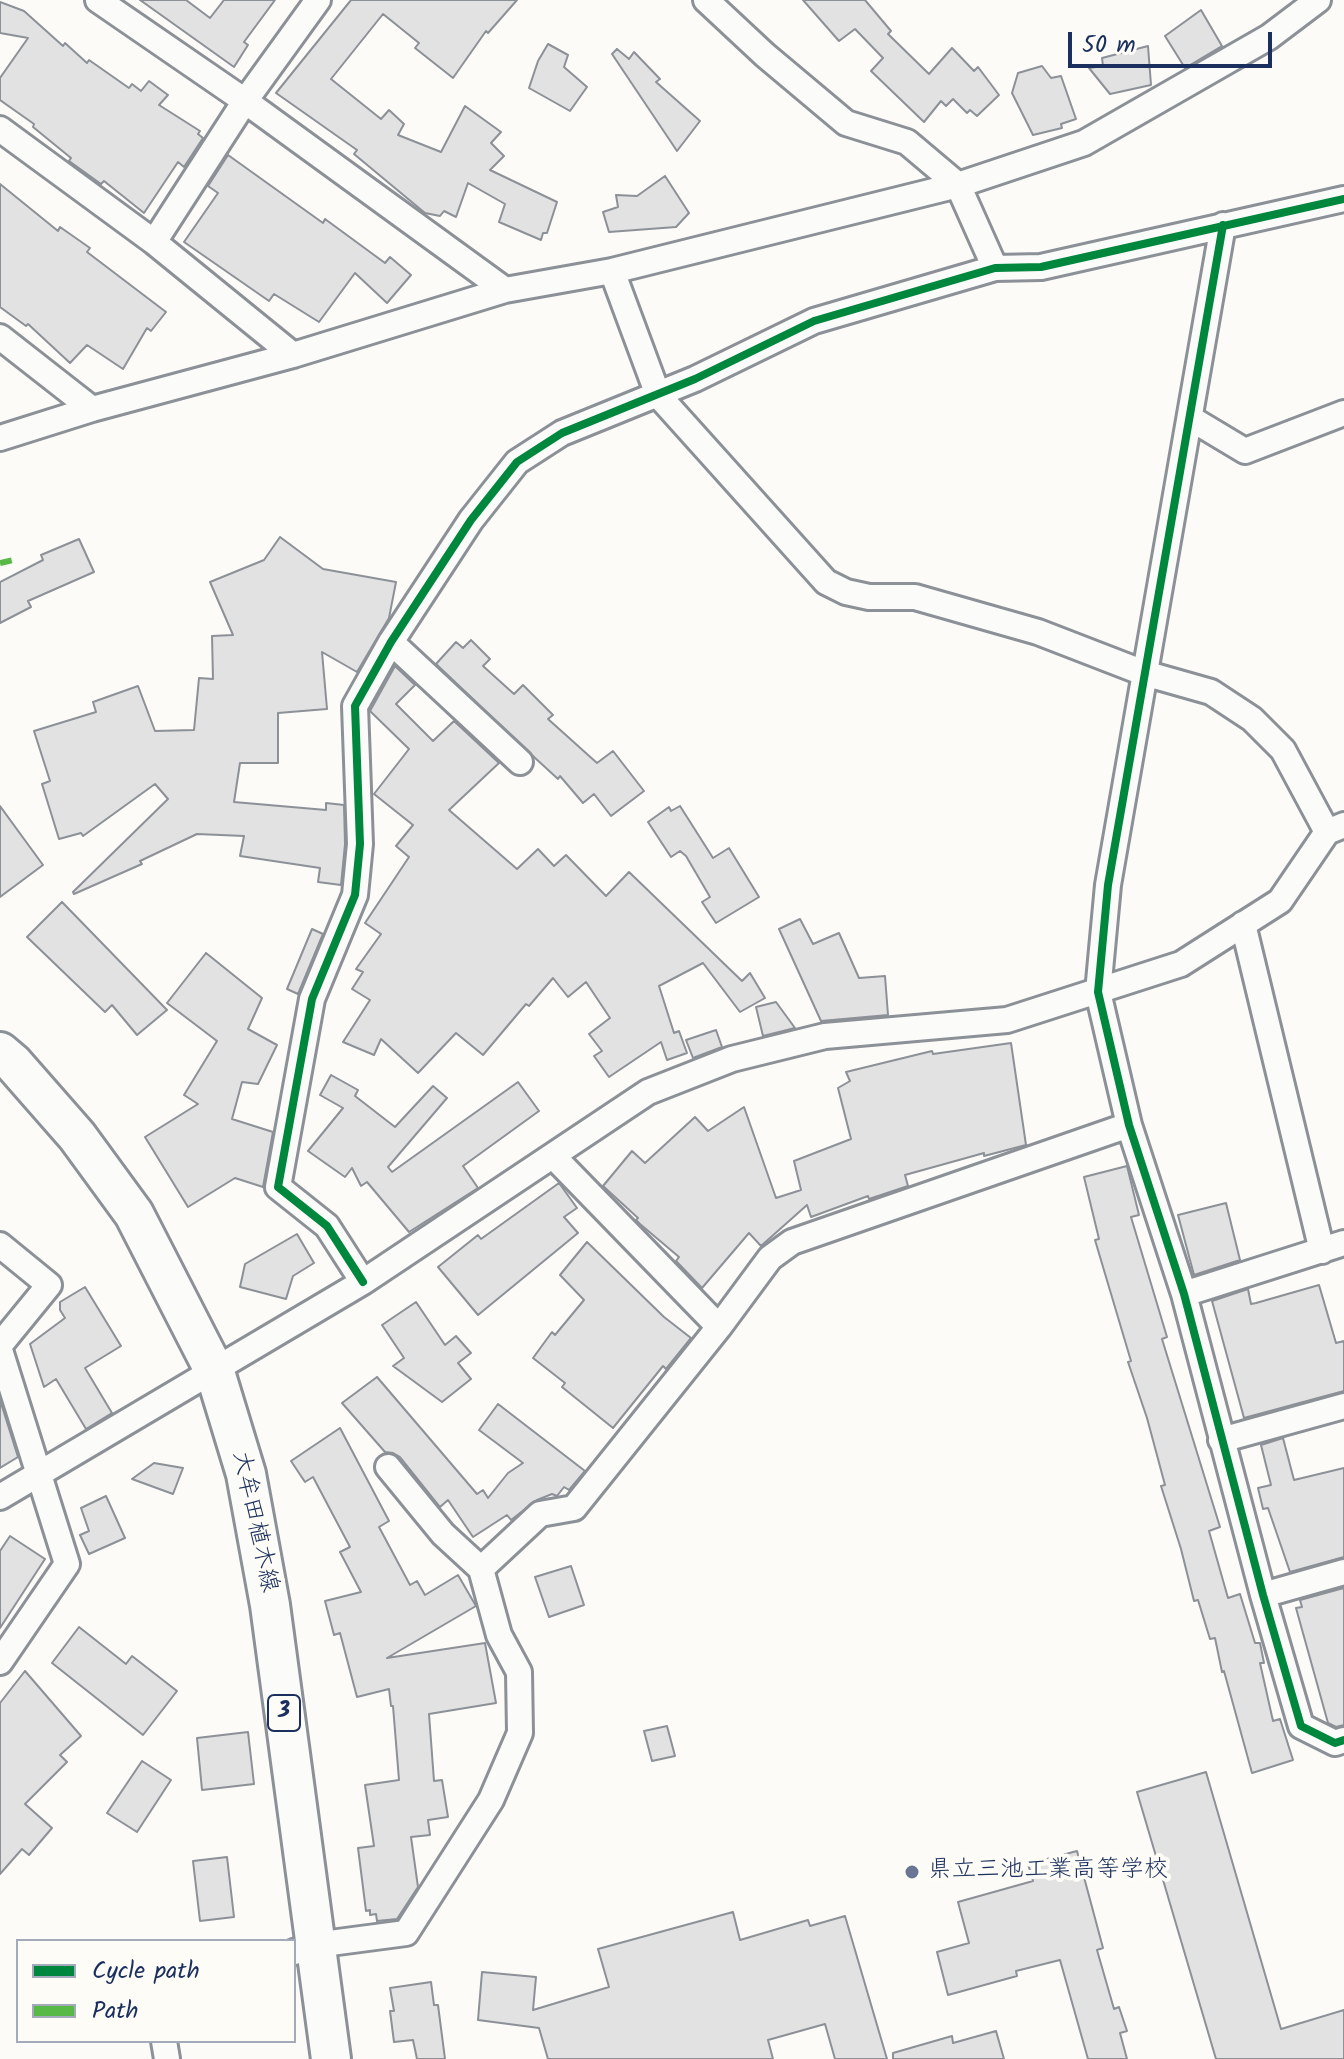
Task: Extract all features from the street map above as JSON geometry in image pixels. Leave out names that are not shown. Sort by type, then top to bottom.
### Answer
[{"type":"main road","name":"大牟田植木線","points":[[4,1063],[77,1136],[134,1214],[215,1372],[246,1474],[270,1605],[305,1948],[331,2059]]},
{"type":"street","points":[[100,0],[505,290]]},
{"type":"street","points":[[154,242],[245,101],[318,0]]},
{"type":"street","points":[[706,0],[846,123],[907,142],[958,185],[995,268]]},
{"type":"street","points":[[0,438],[92,409],[293,355],[505,290],[612,271],[958,185],[1084,143],[1269,37],[1318,0]]},
{"type":"street","points":[[0,129],[154,242],[293,355]]},
{"type":"street","points":[[363,1282],[327,1226],[278,1187],[312,999],[355,895],[360,844],[355,706],[391,642],[471,520],[517,462],[562,433],[658,395],[814,321],[995,268],[1041,267],[1344,199]]},
{"type":"street","points":[[1223,225],[1108,885],[1098,992],[1129,1125],[1184,1294],[1221,1440],[1301,1726],[1335,1743],[1344,1740]]},
{"type":"street","points":[[0,1497],[363,1282],[648,1092],[732,1059],[825,1036],[1007,1020],[1181,964],[1280,901],[1336,828],[1283,750],[1252,719],[1211,692],[1144,673],[1023,627],[915,597],[869,597],[846,592],[826,582],[658,395],[612,271]]},
{"type":"street","points":[[0,337],[92,409]]},
{"type":"street","points":[[1190,418],[1245,451],[1344,413]]},
{"type":"street","points":[[391,642],[520,762]]},
{"type":"street","points":[[1184,1294],[1333,1247],[1243,924]]},
{"type":"street","points":[[481,1569],[540,1514],[574,1508],[719,1327],[770,1258],[792,1242],[1129,1125]]},
{"type":"street","points":[[553,1156],[719,1327]]},
{"type":"street","points":[[0,1245],[49,1285],[0,1347],[67,1564],[0,1662]]},
{"type":"street","points":[[1221,1440],[1344,1406]]},
{"type":"street","points":[[305,1948],[406,1933],[491,1800],[520,1733],[519,1672],[499,1635],[481,1569],[443,1534],[388,1467]]},
{"type":"street","points":[[1263,1595],[1344,1572]]},
{"type":"building","points":[[140,0],[186,0],[210,18],[224,0],[275,0],[244,42],[248,45],[234,67]]},
{"type":"building","points":[[351,0],[517,0],[488,33],[486,31],[453,78],[415,48],[419,43],[383,14],[331,79],[381,119],[389,110],[404,124],[398,135],[441,152],[465,106],[501,132],[491,143],[504,156],[490,170],[557,202],[547,233],[543,233],[541,240],[499,222],[505,204],[468,183],[456,217],[444,211],[440,216],[425,213],[354,154],[357,150],[276,93]]},
{"type":"building","points":[[803,0],[865,0],[891,31],[888,34],[929,74],[952,48],[974,71],[978,67],[999,95],[977,116],[970,110],[967,113],[953,99],[946,106],[941,101],[924,122],[871,71],[883,58],[855,29],[839,41]]},
{"type":"building","points":[[0,2],[24,11],[63,46],[65,43],[87,63],[89,60],[129,88],[132,84],[141,91],[149,81],[168,95],[159,105],[200,131],[198,134],[203,138],[184,167],[178,162],[144,213],[104,181],[101,184],[69,161],[71,158],[33,127],[34,124],[0,100],[0,78],[28,38],[0,33]]},
{"type":"building","points":[[1201,10],[1222,46],[1185,68],[1165,36]]},
{"type":"building","points":[[548,44],[568,55],[564,67],[587,87],[570,111],[529,88],[538,61]]},
{"type":"building","points":[[1148,46],[1151,85],[1110,94],[1089,68],[1103,66],[1102,58]]},
{"type":"building","points":[[617,49],[629,59],[634,52],[660,79],[656,82],[700,121],[677,151],[612,54]]},
{"type":"building","points":[[1042,66],[1051,78],[1061,76],[1076,119],[1061,124],[1062,128],[1033,135],[1012,93],[1018,73]]},
{"type":"building","points":[[228,155],[323,223],[325,219],[385,263],[390,257],[411,275],[387,303],[355,273],[319,322],[274,294],[269,301],[184,242],[218,193],[208,186]]},
{"type":"building","points":[[665,176],[689,213],[676,227],[609,232],[603,212],[618,207],[616,195],[637,196]]},
{"type":"building","points":[[0,184],[58,231],[60,227],[90,248],[87,252],[166,312],[151,331],[147,328],[123,369],[87,345],[70,363],[28,324],[26,326],[0,307]]},
{"type":"building","points":[[280,537],[323,569],[396,582],[389,618],[357,672],[322,652],[327,709],[278,713],[278,763],[240,763],[234,802],[326,810],[326,803],[344,805],[345,844],[341,885],[318,882],[320,868],[240,856],[244,836],[197,834],[140,861],[142,864],[74,894],[168,799],[155,784],[83,836],[81,833],[59,839],[42,784],[50,781],[34,731],[96,712],[93,702],[138,686],[155,731],[194,730],[199,678],[213,679],[212,636],[233,635],[210,582],[264,560]]},
{"type":"building","points":[[79,539],[94,572],[28,601],[31,607],[0,623],[0,582],[43,560],[41,555]]},
{"type":"building","points":[[471,640],[490,659],[483,666],[514,694],[523,685],[553,715],[548,719],[597,763],[613,751],[644,791],[611,816],[594,794],[583,803],[560,776],[558,779],[436,664],[456,642],[463,648]]},
{"type":"building","points":[[395,666],[415,685],[396,704],[433,741],[454,721],[499,763],[449,810],[517,869],[538,849],[554,866],[566,855],[606,896],[629,872],[742,981],[750,973],[765,998],[740,1012],[703,963],[659,986],[674,1033],[679,1031],[687,1053],[667,1060],[661,1042],[609,1077],[594,1056],[602,1051],[589,1034],[610,1018],[586,982],[568,997],[553,978],[529,1006],[526,1004],[483,1055],[456,1033],[418,1073],[381,1039],[374,1055],[343,1042],[370,1000],[352,989],[363,972],[356,969],[381,934],[365,923],[409,857],[396,846],[413,825],[374,794],[409,749],[370,711]]},
{"type":"building","points":[[0,806],[43,865],[0,897]]},
{"type":"building","points":[[680,806],[713,858],[729,848],[759,897],[716,923],[702,902],[710,897],[686,856],[680,851],[671,857],[648,822],[669,807],[671,811]]},
{"type":"building","points":[[62,902],[167,1010],[137,1035],[112,1005],[105,1012],[27,937]]},
{"type":"building","points":[[800,919],[813,944],[839,933],[859,978],[885,976],[888,1015],[821,1021],[779,929]]},
{"type":"building","points":[[312,929],[323,934],[298,994],[287,989]]},
{"type":"building","points":[[206,953],[262,998],[248,1029],[277,1045],[258,1084],[242,1082],[232,1119],[273,1132],[263,1187],[235,1178],[188,1207],[145,1137],[198,1104],[184,1095],[217,1041],[167,1003]]},
{"type":"building","points":[[776,1002],[795,1028],[763,1036],[756,1007]]},
{"type":"building","points":[[716,1030],[722,1047],[693,1058],[686,1040]]},
{"type":"building","points":[[1011,1043],[1026,1145],[905,1175],[908,1186],[869,1199],[868,1196],[811,1217],[807,1205],[761,1246],[749,1233],[702,1288],[676,1261],[679,1257],[640,1224],[636,1220],[638,1218],[603,1186],[632,1151],[645,1163],[695,1117],[708,1131],[744,1107],[776,1198],[801,1190],[794,1161],[851,1139],[838,1088],[850,1081],[846,1072],[932,1051],[933,1054]]},
{"type":"building","points":[[331,1075],[358,1090],[355,1096],[395,1127],[433,1086],[447,1098],[388,1167],[392,1172],[518,1082],[539,1111],[463,1166],[478,1188],[409,1232],[367,1182],[361,1186],[352,1168],[345,1177],[308,1151],[343,1108],[320,1095]]},
{"type":"building","points":[[1127,1166],[1139,1215],[1131,1217],[1167,1337],[1162,1339],[1220,1527],[1209,1531],[1228,1598],[1240,1594],[1255,1643],[1260,1643],[1264,1663],[1260,1663],[1273,1721],[1280,1719],[1293,1760],[1252,1773],[1215,1638],[1210,1639],[1198,1600],[1194,1601],[1161,1486],[1165,1485],[1147,1418],[1128,1362],[1131,1361],[1095,1240],[1099,1239],[1084,1177]]},
{"type":"building","points":[[559,1183],[577,1208],[564,1217],[578,1233],[478,1315],[438,1267],[478,1235],[481,1239]]},
{"type":"building","points":[[1226,1203],[1240,1260],[1194,1275],[1178,1215]]},
{"type":"building","points":[[297,1234],[314,1263],[293,1276],[286,1299],[240,1287],[245,1264]]},
{"type":"building","points":[[587,1242],[664,1317],[691,1338],[666,1369],[663,1366],[613,1428],[562,1387],[565,1383],[533,1358],[552,1332],[555,1335],[584,1300],[560,1275]]},
{"type":"building","points":[[1319,1285],[1336,1343],[1344,1341],[1344,1391],[1244,1418],[1212,1301],[1248,1289],[1251,1304]]},
{"type":"building","points":[[85,1287],[121,1346],[85,1368],[112,1413],[86,1429],[56,1379],[44,1387],[30,1344],[65,1318],[60,1302]]},
{"type":"building","points":[[416,1302],[445,1345],[456,1336],[471,1353],[458,1363],[471,1379],[442,1402],[393,1366],[404,1358],[382,1325]]},
{"type":"building","points":[[377,1377],[477,1494],[483,1490],[488,1498],[508,1473],[523,1463],[479,1430],[498,1404],[585,1471],[569,1490],[564,1487],[557,1496],[552,1494],[537,1500],[511,1520],[507,1515],[473,1537],[448,1500],[440,1507],[400,1457],[385,1452],[342,1403]]},
{"type":"building","points":[[0,1400],[18,1457],[0,1468]]},
{"type":"building","points":[[340,1428],[389,1521],[379,1527],[410,1585],[417,1581],[425,1595],[458,1575],[476,1606],[387,1658],[485,1643],[496,1703],[429,1714],[434,1781],[442,1780],[448,1817],[428,1820],[430,1835],[411,1837],[418,1887],[397,1919],[377,1921],[376,1914],[370,1915],[370,1910],[366,1911],[358,1848],[374,1846],[365,1785],[399,1780],[393,1706],[389,1689],[357,1697],[340,1633],[334,1635],[325,1601],[361,1592],[340,1552],[350,1547],[313,1477],[305,1482],[291,1461]]},
{"type":"building","points":[[1283,1438],[1294,1480],[1344,1468],[1344,1557],[1290,1572],[1268,1508],[1263,1509],[1258,1488],[1271,1485],[1261,1445]]},
{"type":"building","points":[[154,1463],[183,1468],[173,1494],[132,1479]]},
{"type":"building","points":[[106,1496],[125,1538],[89,1554],[80,1535],[89,1531],[81,1508]]},
{"type":"building","points":[[10,1536],[45,1559],[0,1628],[0,1551]]},
{"type":"building","points":[[571,1566],[584,1605],[549,1617],[535,1577]]},
{"type":"building","points":[[1344,1588],[1344,1725],[1336,1727],[1328,1723],[1296,1608],[1302,1607],[1300,1600]]},
{"type":"building","points":[[79,1627],[126,1664],[132,1656],[177,1691],[143,1735],[52,1663]]},
{"type":"building","points":[[25,1671],[81,1736],[60,1755],[67,1762],[25,1804],[52,1828],[29,1855],[22,1849],[0,1874],[0,1703]]},
{"type":"building","points":[[667,1726],[675,1756],[652,1761],[644,1731]]},
{"type":"building","points":[[248,1732],[254,1784],[202,1790],[197,1738]]},
{"type":"building","points":[[142,1761],[171,1780],[137,1832],[107,1813]]},
{"type":"building","points":[[1206,1772],[1281,2029],[1344,2010],[1344,2059],[1216,2059],[1137,1792]]},
{"type":"building","points":[[1077,1851],[1103,1948],[1097,1950],[1114,2009],[1119,2007],[1127,2031],[1120,2033],[1127,2059],[1088,2059],[1060,1960],[1016,1971],[1017,1976],[948,1995],[937,1952],[969,1943],[958,1902],[1033,1881],[1028,1864]]},
{"type":"building","points":[[227,1857],[234,1917],[200,1921],[193,1861]]},
{"type":"building","points":[[733,1912],[740,1940],[808,1920],[810,1926],[845,1916],[887,2059],[835,2059],[825,2024],[768,2040],[773,2059],[548,2059],[539,2028],[478,2020],[482,1972],[536,1977],[533,2010],[609,1987],[598,1949]]},
{"type":"building","points":[[431,1982],[434,2005],[438,2005],[445,2059],[417,2059],[413,2040],[394,2042],[390,1988]]},
{"type":"building","points":[[996,2031],[1004,2059],[893,2059],[893,2053],[952,2036],[953,2043]]},
{"type":"marked path","points":[[0,563],[13,560]]},
{"type":"cycle path","points":[[363,1282],[327,1226],[278,1187],[312,999],[355,895],[360,844],[355,706],[391,642],[471,520],[517,462],[562,433],[695,379],[814,321],[995,268],[1041,267],[1344,199]]},
{"type":"cycle path","points":[[1223,225],[1108,885],[1098,992],[1129,1125],[1184,1294],[1263,1595],[1301,1726],[1335,1743],[1344,1740]]},
{"type":"place","name":"県立三池工業高等学校","points":[[912,1872]]}]
